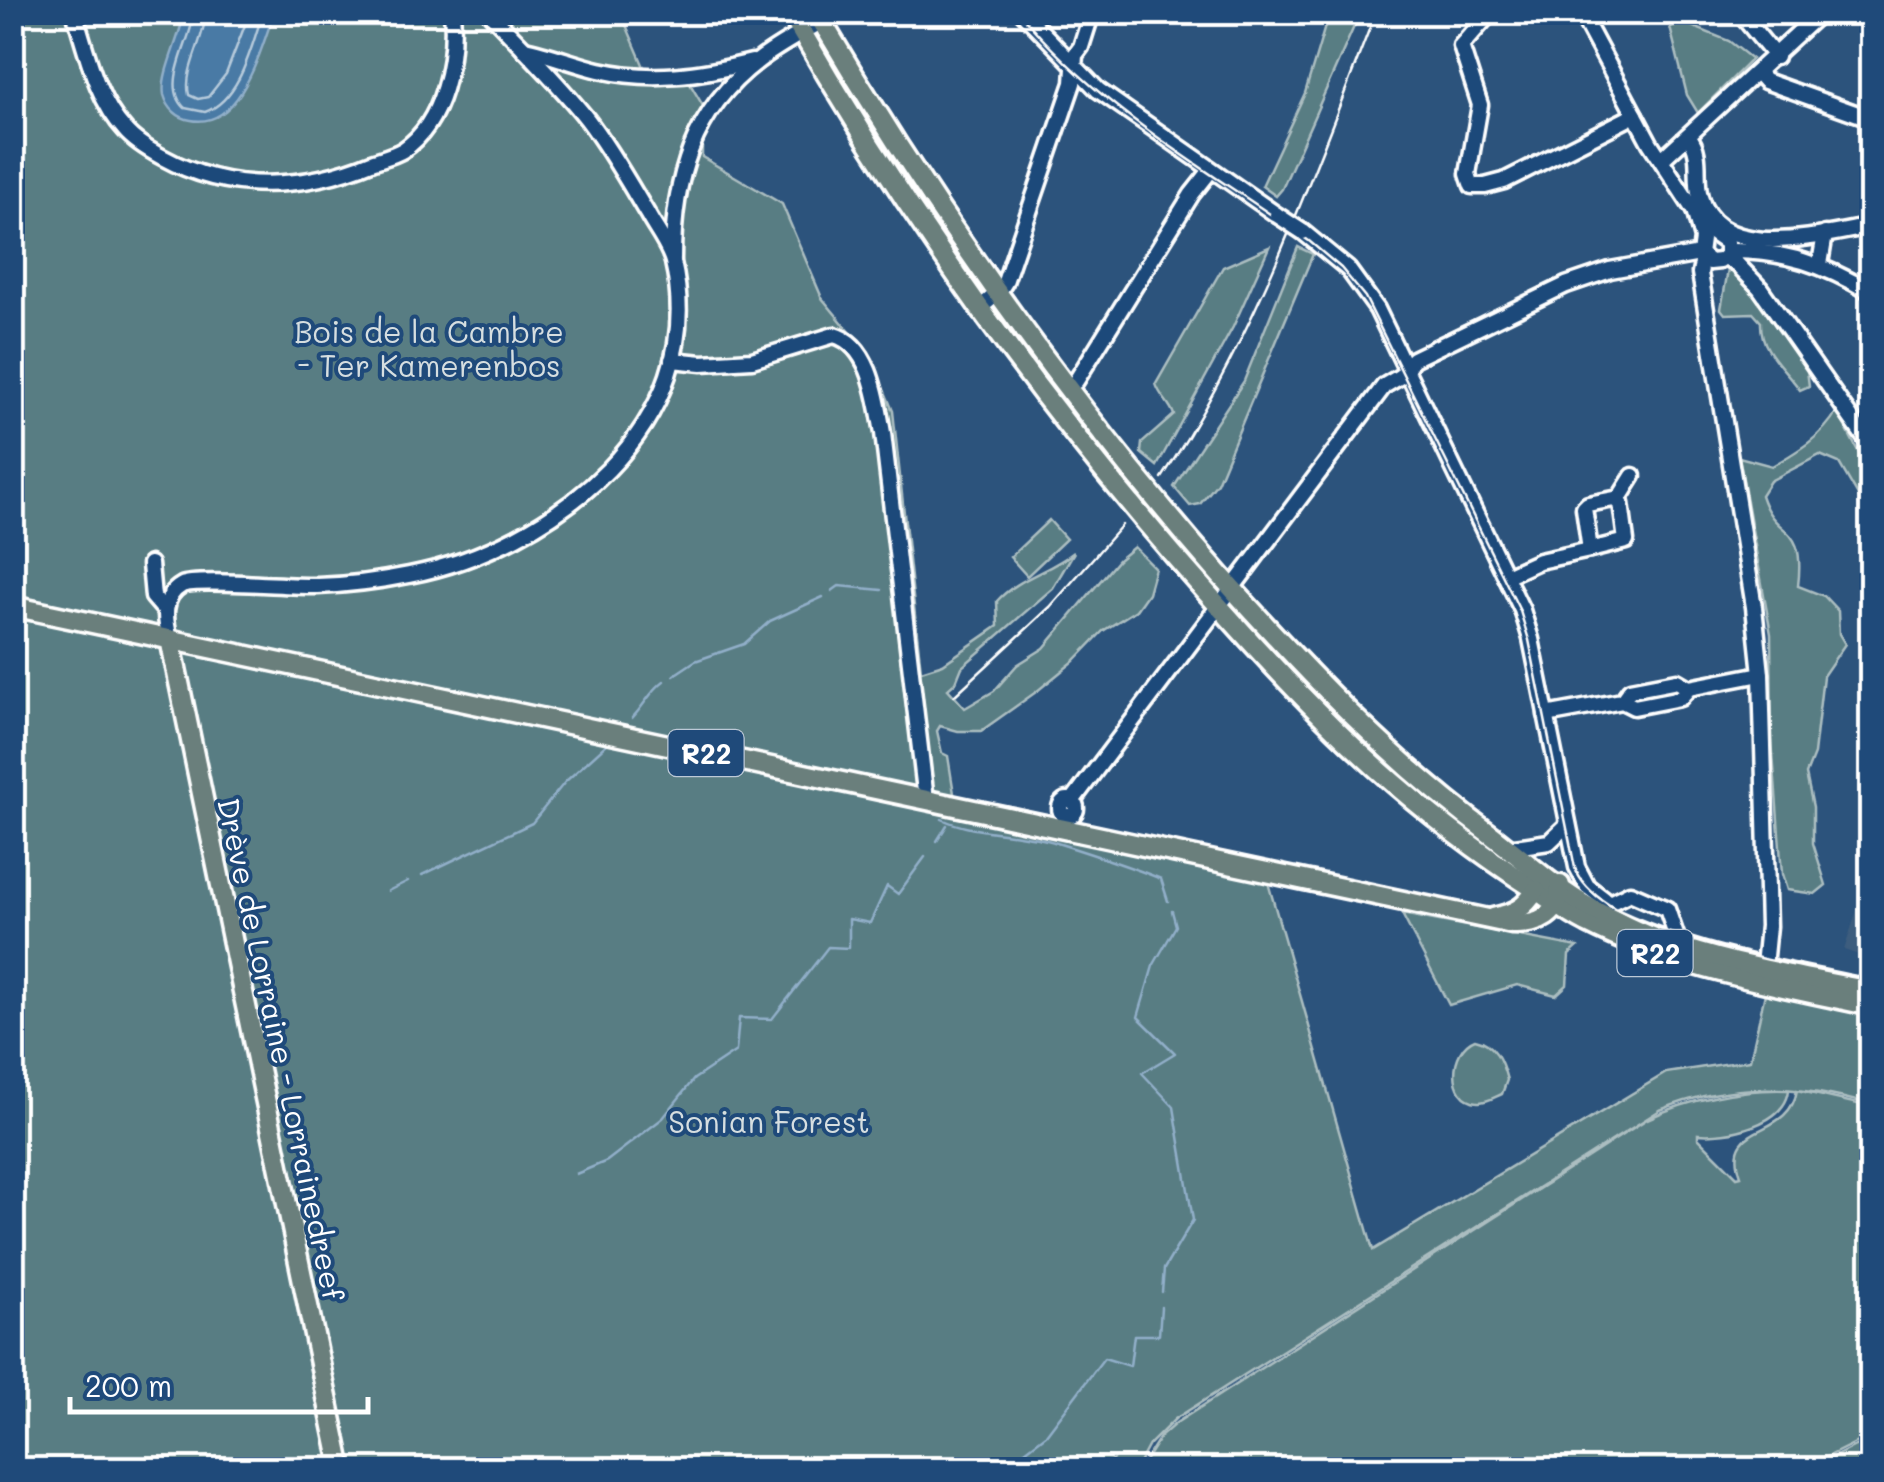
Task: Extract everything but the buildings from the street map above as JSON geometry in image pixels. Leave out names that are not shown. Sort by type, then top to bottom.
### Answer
[{"type":"main road","points":[[790,12],[894,180],[1044,396],[1219,606],[1279,674],[1383,777],[1471,848],[1557,904],[1560,885]]},
{"type":"main road","points":[[825,16],[911,166],[998,294],[1136,476],[1232,588],[1389,754],[1431,790],[1560,885]]},
{"type":"main road","name":"R22","points":[[12,606],[1491,918],[1528,924],[1548,918],[1557,904],[1575,917],[1663,956],[1872,992]]},
{"type":"main road","name":"Drève de Lorraine - Lorrainedreef","points":[[170,639],[342,1470]]},
{"type":"main road","points":[[1491,918],[1516,913],[1536,890],[1560,885]]},
{"type":"main road","name":"R22","points":[[1560,885],[1679,944],[1872,1006]]},
{"type":"street","points":[[74,12],[107,104],[124,130],[144,147],[203,175],[239,183],[275,184],[311,182],[404,149],[429,122],[446,83],[453,49],[452,12]]},
{"type":"street","points":[[489,12],[587,119],[673,260]]},
{"type":"street","points":[[1022,12],[1074,69],[1129,115],[1302,232],[1363,286],[1406,368],[1529,630],[1579,873],[1602,907],[1630,894],[1667,909],[1679,944]]},
{"type":"street","points":[[981,307],[998,294],[1005,282],[1073,83],[1076,55],[1092,12]]},
{"type":"street","points":[[1491,12],[1460,46],[1480,105],[1468,174],[1472,186],[1504,181],[1635,115]]},
{"type":"street","points":[[1580,12],[1713,247],[1760,288],[1872,448]]},
{"type":"street","points":[[1739,12],[1776,57]]},
{"type":"street","points":[[1662,158],[1821,12]]},
{"type":"street","points":[[164,612],[168,600],[183,585],[193,582],[316,586],[412,574],[500,546],[548,520],[610,471],[652,411],[672,360],[677,308],[674,208],[681,174],[700,127],[724,94],[759,60],[825,16]]},
{"type":"street","points":[[524,48],[631,75],[670,77],[759,60]]},
{"type":"street","points":[[710,72],[724,94]]},
{"type":"street","points":[[1758,73],[1765,81],[1872,119]]},
{"type":"street","points":[[1689,136],[1697,150],[1701,202],[1713,247]]},
{"type":"street","points":[[1067,389],[1076,382],[1192,194],[1211,170]]},
{"type":"street","points":[[1073,800],[1384,386],[1401,376],[1412,359],[1566,285],[1610,270],[1713,247],[1743,236],[1776,242],[1872,226]]},
{"type":"street","points":[[1820,264],[1825,234]]},
{"type":"street","points":[[1713,247],[1820,264],[1872,293]]},
{"type":"street","points":[[1713,247],[1699,264],[1754,607],[1761,674],[1768,926],[1763,974]]},
{"type":"street","points":[[672,360],[752,360],[834,335],[842,336],[856,351],[870,375],[883,433],[926,800]]},
{"type":"street","points":[[1506,576],[1539,560],[1626,541],[1618,500],[1633,476]]},
{"type":"street","points":[[1590,550],[1584,508],[1618,500]]},
{"type":"street","points":[[150,564],[153,597],[164,612],[170,639]]},
{"type":"street","points":[[1546,716],[1622,701],[1630,690],[1677,681],[1689,688],[1761,674]]},
{"type":"street","points":[[1508,848],[1549,842],[1568,824]]},
{"type":"shaded area","points":[[1860,901],[1871,903],[1871,959],[1844,950]]},
{"type":"green space","name":"Sonian Forest","points":[[12,13],[621,13],[644,67],[689,82],[712,121],[702,139],[702,157],[782,204],[822,298],[870,356],[893,411],[921,671],[943,664],[998,626],[997,601],[1014,586],[1074,552],[1053,588],[962,667],[948,689],[965,708],[994,691],[1017,665],[1044,648],[1118,560],[1134,547],[1155,568],[1148,593],[1136,610],[1103,631],[1036,692],[981,731],[940,726],[937,731],[942,753],[948,756],[956,806],[1265,872],[1373,1250],[1666,1073],[1750,1060],[1766,989],[1871,1014],[1871,1105],[1818,1093],[1765,1089],[1713,1094],[1660,1110],[1175,1419],[1149,1445],[1136,1469],[1108,1469],[1113,1459],[1096,1470],[13,1469]]},
{"type":"green space","points":[[1329,13],[1360,13],[1276,196],[1262,186],[1305,93]]},
{"type":"green space","points":[[1684,23],[1729,41],[1752,59],[1698,113],[1687,95],[1670,27]]},
{"type":"green space","points":[[1269,247],[1233,327],[1157,466],[1141,453],[1142,443],[1174,415],[1156,384],[1223,267]]},
{"type":"green space","points":[[1298,247],[1313,254],[1217,483],[1200,504],[1190,506],[1174,487],[1244,381]]},
{"type":"green space","points":[[1728,270],[1748,283],[1769,308],[1807,370],[1809,386],[1800,390],[1774,358],[1764,342],[1761,322],[1753,313],[1725,314],[1721,309]]},
{"type":"green space","points":[[1000,307],[1212,573],[1203,582],[1078,433],[992,312]]},
{"type":"green space","points":[[1837,411],[1871,468],[1871,518],[1839,463],[1820,455],[1770,481],[1761,495],[1774,520],[1794,540],[1798,550],[1798,586],[1824,596],[1838,611],[1839,634],[1845,644],[1823,676],[1814,754],[1806,774],[1813,807],[1813,843],[1826,885],[1815,894],[1787,890],[1782,874],[1772,740],[1771,634],[1739,457],[1772,466],[1817,436]]},
{"type":"green space","points":[[1049,520],[1066,539],[1027,576],[1010,557]]},
{"type":"green space","points":[[1246,610],[1522,864],[1516,872],[1404,790],[1236,619]]},
{"type":"green space","points":[[1402,914],[1578,947],[1569,955],[1567,985],[1556,995],[1517,985],[1449,1005]]},
{"type":"green space","points":[[1475,1039],[1488,1044],[1497,1054],[1507,1080],[1502,1094],[1481,1102],[1461,1093],[1455,1074],[1460,1053]]},
{"type":"green space","points":[[1789,1090],[1785,1102],[1766,1120],[1738,1131],[1698,1134],[1698,1138],[1737,1177],[1741,1176],[1737,1158],[1740,1146],[1782,1117],[1797,1090],[1871,1107],[1871,1435],[1803,1469],[1140,1469],[1160,1437],[1176,1423],[1647,1119],[1717,1096]]},
{"type":"green space","points":[[1871,1438],[1871,1469],[1810,1469]]},
{"type":"water","points":[[184,13],[274,13],[255,65],[236,100],[208,120],[182,117],[171,109],[164,95],[165,77]]},
{"type":"waterway","points":[[832,591],[839,586],[882,590]]},
{"type":"waterway","points":[[674,675],[695,661],[744,644],[770,621],[823,597]]},
{"type":"waterway","points":[[632,718],[664,681]]},
{"type":"waterway","points":[[422,875],[532,823],[565,782],[609,742]]},
{"type":"waterway","points":[[942,819],[969,828],[1043,839],[1135,869],[1161,879],[1168,901]]},
{"type":"waterway","points":[[937,841],[947,825]]},
{"type":"waterway","points":[[576,1174],[607,1161],[663,1118],[694,1079],[736,1051],[739,1018],[772,1019],[828,947],[849,948],[849,919],[870,923],[887,886],[898,894],[925,857]]},
{"type":"waterway","points":[[388,891],[408,881]]},
{"type":"waterway","points":[[1162,1292],[1164,1269],[1193,1220],[1174,1107],[1142,1073],[1175,1053],[1138,1017],[1153,966],[1176,926],[1172,911]]},
{"type":"waterway","points":[[1008,1464],[1046,1435],[1104,1358],[1130,1366],[1134,1335],[1159,1335],[1161,1307]]},
{"type":"tram line","points":[[1019,12],[1050,47],[1119,108],[1309,241],[1341,268],[1365,297],[1520,611],[1575,868],[1592,892],[1622,913],[1707,945],[1872,981]]},
{"type":"railway","points":[[1162,478],[1196,423],[1255,310],[1376,12]]},
{"type":"railway","points":[[954,696],[1050,607],[1122,525]]},
{"type":"park label","name":"Bois de la Cambre - Ter Kamerenbos","points":[[429,348]]}]
